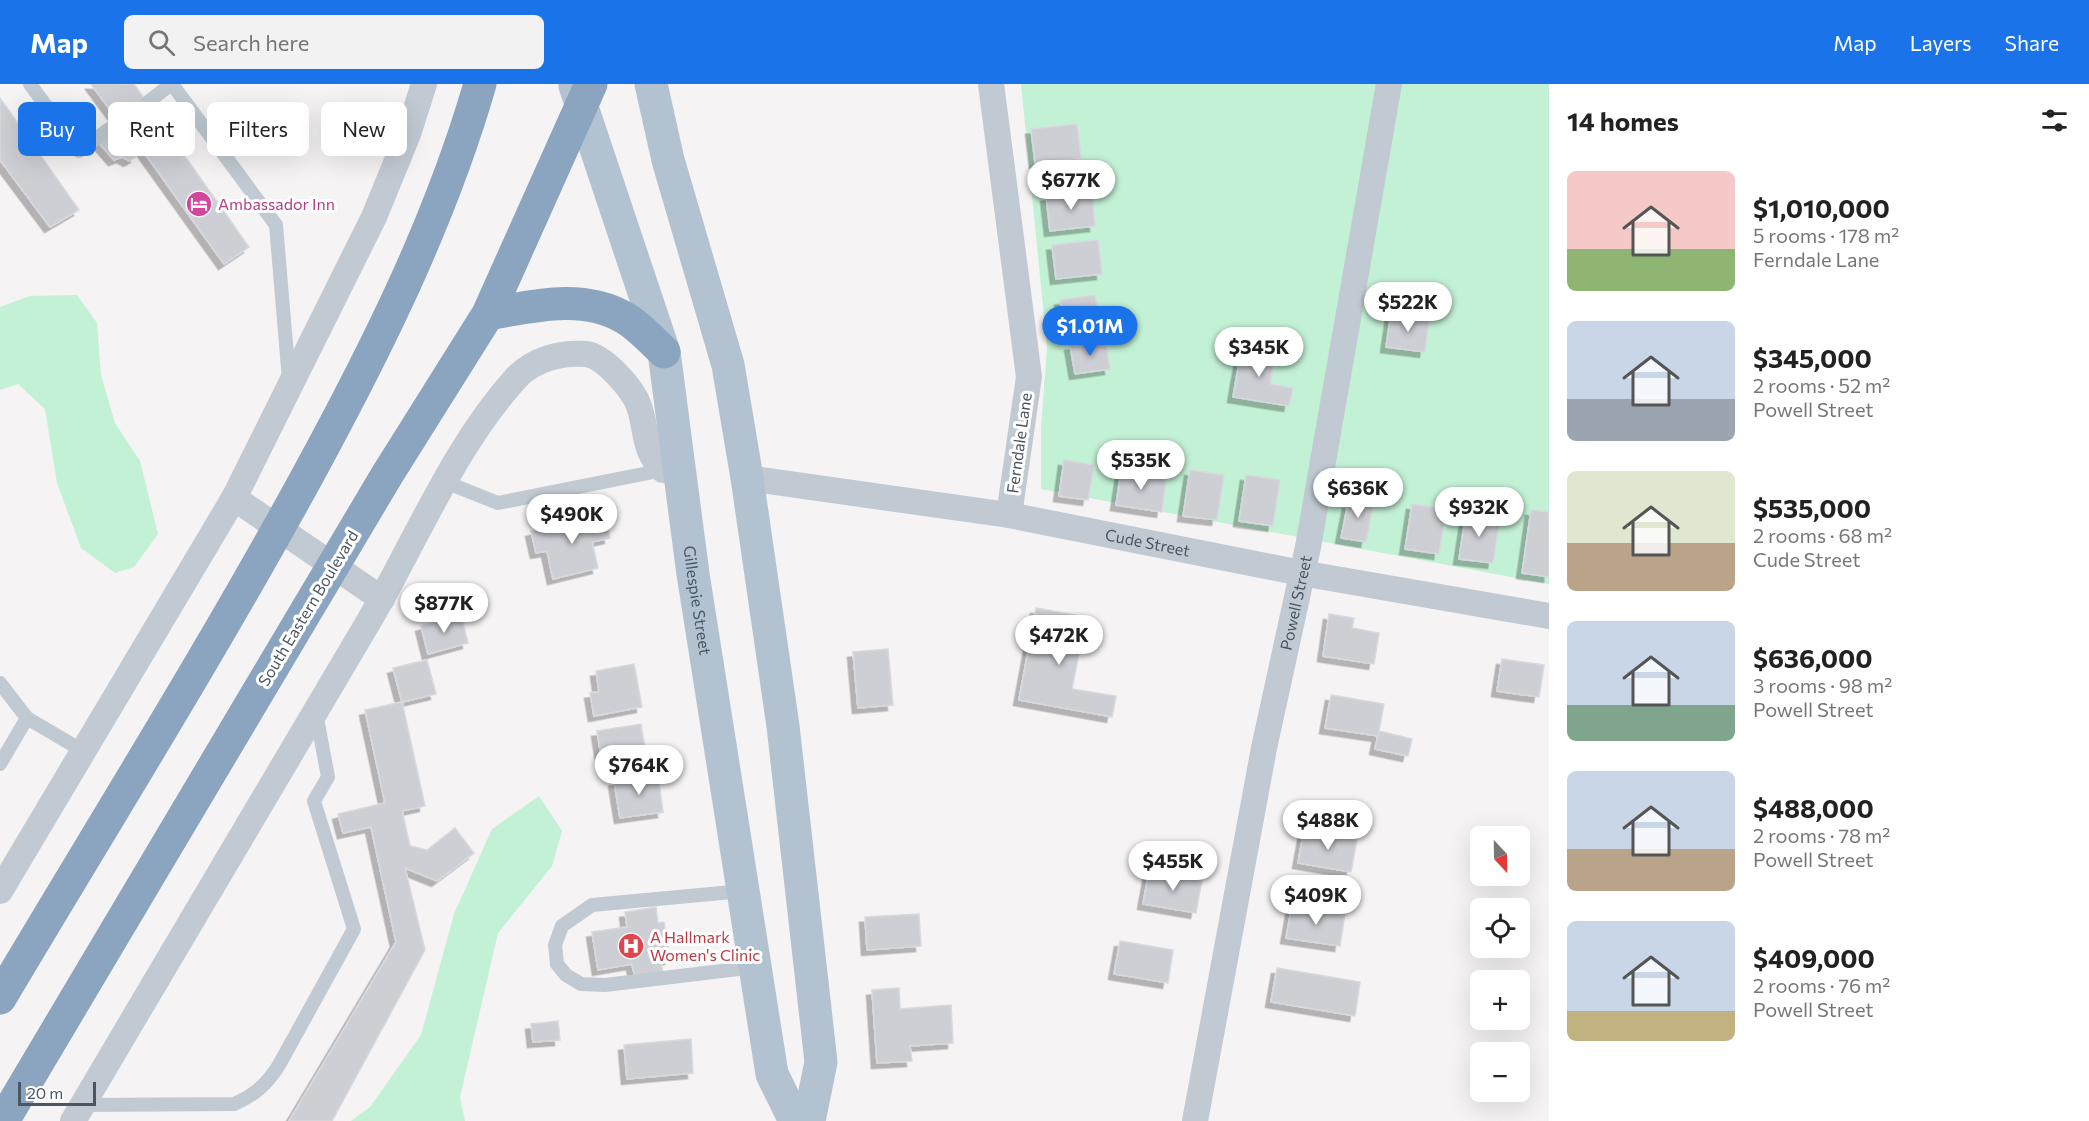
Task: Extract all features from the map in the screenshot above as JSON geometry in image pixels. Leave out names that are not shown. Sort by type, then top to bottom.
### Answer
[{"type":"highway","points":[[0,998],[279,529],[359,383],[406,284],[437,210],[480,84]]},
{"type":"highway","name":"South Eastern Boulevard","points":[[3,1121],[334,564],[488,314],[582,92]]},
{"type":"highway","points":[[488,314],[534,306],[588,303],[625,318],[664,352]]},
{"type":"main road","points":[[651,84],[668,160],[728,365],[747,478],[783,726],[820,1062],[809,1121]]},
{"type":"main road","name":"Gillespie Street","points":[[582,92],[664,352],[673,471],[693,574],[772,1074],[795,1121]]},
{"type":"street","points":[[0,891],[234,498],[374,217],[408,134],[424,84]]},
{"type":"street","name":"Ferndale Lane","points":[[991,84],[1029,377],[1009,515]]},
{"type":"street","name":"Powell Street","points":[[1195,1121],[1264,748],[1300,573],[1310,536],[1389,84]]},
{"type":"street","points":[[78,1113],[382,599],[445,482],[486,417],[518,376],[556,353],[590,354],[614,370],[638,404],[650,456],[673,471]]},
{"type":"street","name":"Cude Street","points":[[747,478],[1009,515],[1300,573],[1549,616]]},
{"type":"street","points":[[234,498],[334,564],[382,599]]},
{"type":"lane","points":[[30,84],[79,151],[108,130]]},
{"type":"lane","points":[[148,102],[172,84],[276,225],[289,386]]},
{"type":"lane","points":[[445,482],[498,503],[673,471]]},
{"type":"lane","points":[[0,683],[27,718],[83,751]]},
{"type":"lane","points":[[78,1113],[234,1104],[252,1097],[267,1083],[279,1065],[354,929],[314,801],[328,777],[316,712]]},
{"type":"lane","points":[[0,764],[27,718]]},
{"type":"lane","points":[[743,891],[592,905],[562,926],[555,945],[557,964],[566,975],[581,984],[604,985],[755,967]]},
{"type":"green space","points":[[1021,84],[1549,84],[1549,584],[1041,489],[1041,428],[1047,347]]},
{"type":"green space","points":[[77,295],[97,323],[101,375],[115,423],[140,461],[158,534],[134,567],[115,573],[81,548],[57,483],[45,409],[18,384],[0,390],[0,307],[30,296]]},
{"type":"green space","points":[[539,796],[562,831],[552,866],[498,933],[460,1097],[465,1121],[351,1121],[370,1107],[421,1035],[454,914],[492,829]]},
{"type":"building","name":"Ambassador Inn","points":[[91,84],[134,84],[147,102],[108,102],[108,107]]},
{"type":"building","points":[[0,98],[18,124],[18,156],[41,156],[79,210],[50,227],[0,160]]},
{"type":"building","points":[[1077,124],[1081,158],[1035,163],[1031,129]]},
{"type":"building","name":"Ambassador Inn","points":[[108,135],[108,153],[98,142]]},
{"type":"building","name":"Ambassador Inn","points":[[110,156],[136,157],[129,161],[122,157],[114,160]]},
{"type":"building","name":"Ambassador Inn","points":[[147,156],[185,156],[249,247],[224,264]]},
{"type":"building","points":[[1092,191],[1095,226],[1050,231],[1046,196]]},
{"type":"building","points":[[1098,240],[1102,274],[1056,279],[1052,245]]},
{"type":"building","points":[[1095,295],[1100,324],[1065,330],[1060,300]]},
{"type":"building","points":[[1391,313],[1429,319],[1425,352],[1386,347]]},
{"type":"building","points":[[1105,339],[1110,369],[1075,374],[1070,345]]},
{"type":"building","points":[[1242,345],[1276,351],[1270,384],[1293,388],[1289,406],[1233,397]]},
{"type":"building","points":[[1064,460],[1094,465],[1088,500],[1059,496]]},
{"type":"building","points":[[1190,470],[1224,475],[1217,520],[1183,516]]},
{"type":"building","points":[[1121,471],[1166,477],[1162,512],[1116,505]]},
{"type":"building","points":[[1246,475],[1280,480],[1273,526],[1239,521]]},
{"type":"building","points":[[1357,494],[1375,497],[1366,542],[1341,538],[1348,503],[1355,504]]},
{"type":"building","points":[[1412,504],[1446,509],[1439,554],[1405,549]]},
{"type":"building","points":[[1531,510],[1549,512],[1549,577],[1522,573]]},
{"type":"building","points":[[1466,513],[1500,518],[1493,563],[1459,559]]},
{"type":"building","points":[[605,514],[610,538],[592,542],[598,568],[553,579],[547,551],[536,553],[531,531]]},
{"type":"building","points":[[1036,608],[1086,617],[1072,689],[1116,696],[1112,717],[1019,700]]},
{"type":"building","points":[[1329,614],[1354,618],[1352,628],[1379,633],[1374,664],[1323,656]]},
{"type":"building","points":[[461,615],[468,643],[428,654],[421,626]]},
{"type":"building","points":[[888,649],[893,705],[858,708],[853,652]]},
{"type":"building","points":[[1502,659],[1544,665],[1539,697],[1497,691]]},
{"type":"building","points":[[427,660],[436,694],[402,702],[393,668]]},
{"type":"building","points":[[634,664],[642,707],[594,716],[590,693],[599,692],[596,671]]},
{"type":"building","points":[[1331,695],[1384,704],[1378,736],[1325,728]]},
{"type":"building","points":[[402,702],[425,806],[402,811],[410,846],[427,850],[455,828],[474,853],[437,881],[405,868],[425,950],[332,1121],[289,1121],[396,942],[371,827],[343,833],[338,814],[385,803],[365,710]]},
{"type":"building","points":[[641,724],[647,761],[603,768],[597,731]]},
{"type":"building","points":[[1379,731],[1412,739],[1408,756],[1375,749]]},
{"type":"building","points":[[658,775],[663,812],[620,818],[614,781]]},
{"type":"building","points":[[1304,830],[1357,839],[1351,872],[1298,863]]},
{"type":"building","points":[[1149,871],[1202,880],[1196,913],[1143,904]]},
{"type":"building","points":[[1292,905],[1345,913],[1340,946],[1286,938]]},
{"type":"building","name":"A Hallmark Women's Clinic","points":[[656,907],[658,923],[664,922],[670,959],[661,961],[663,974],[635,978],[632,964],[598,970],[592,932],[627,927],[625,912]]},
{"type":"building","points":[[919,914],[921,946],[867,950],[865,917]]},
{"type":"building","points":[[1120,941],[1173,950],[1168,983],[1114,974]]},
{"type":"building","points":[[1277,968],[1360,982],[1355,1016],[1271,1002]]},
{"type":"building","points":[[899,988],[900,1009],[951,1005],[953,1043],[910,1046],[912,1061],[877,1063],[872,990]]},
{"type":"building","points":[[558,1021],[560,1040],[533,1042],[531,1024]]},
{"type":"building","points":[[691,1039],[693,1073],[627,1079],[624,1045]]},
{"type":"place","name":"Ambassador Inn","points":[[199,204]]},
{"type":"place","name":"A Hallmark Women's Clinic","points":[[631,946]]}]
